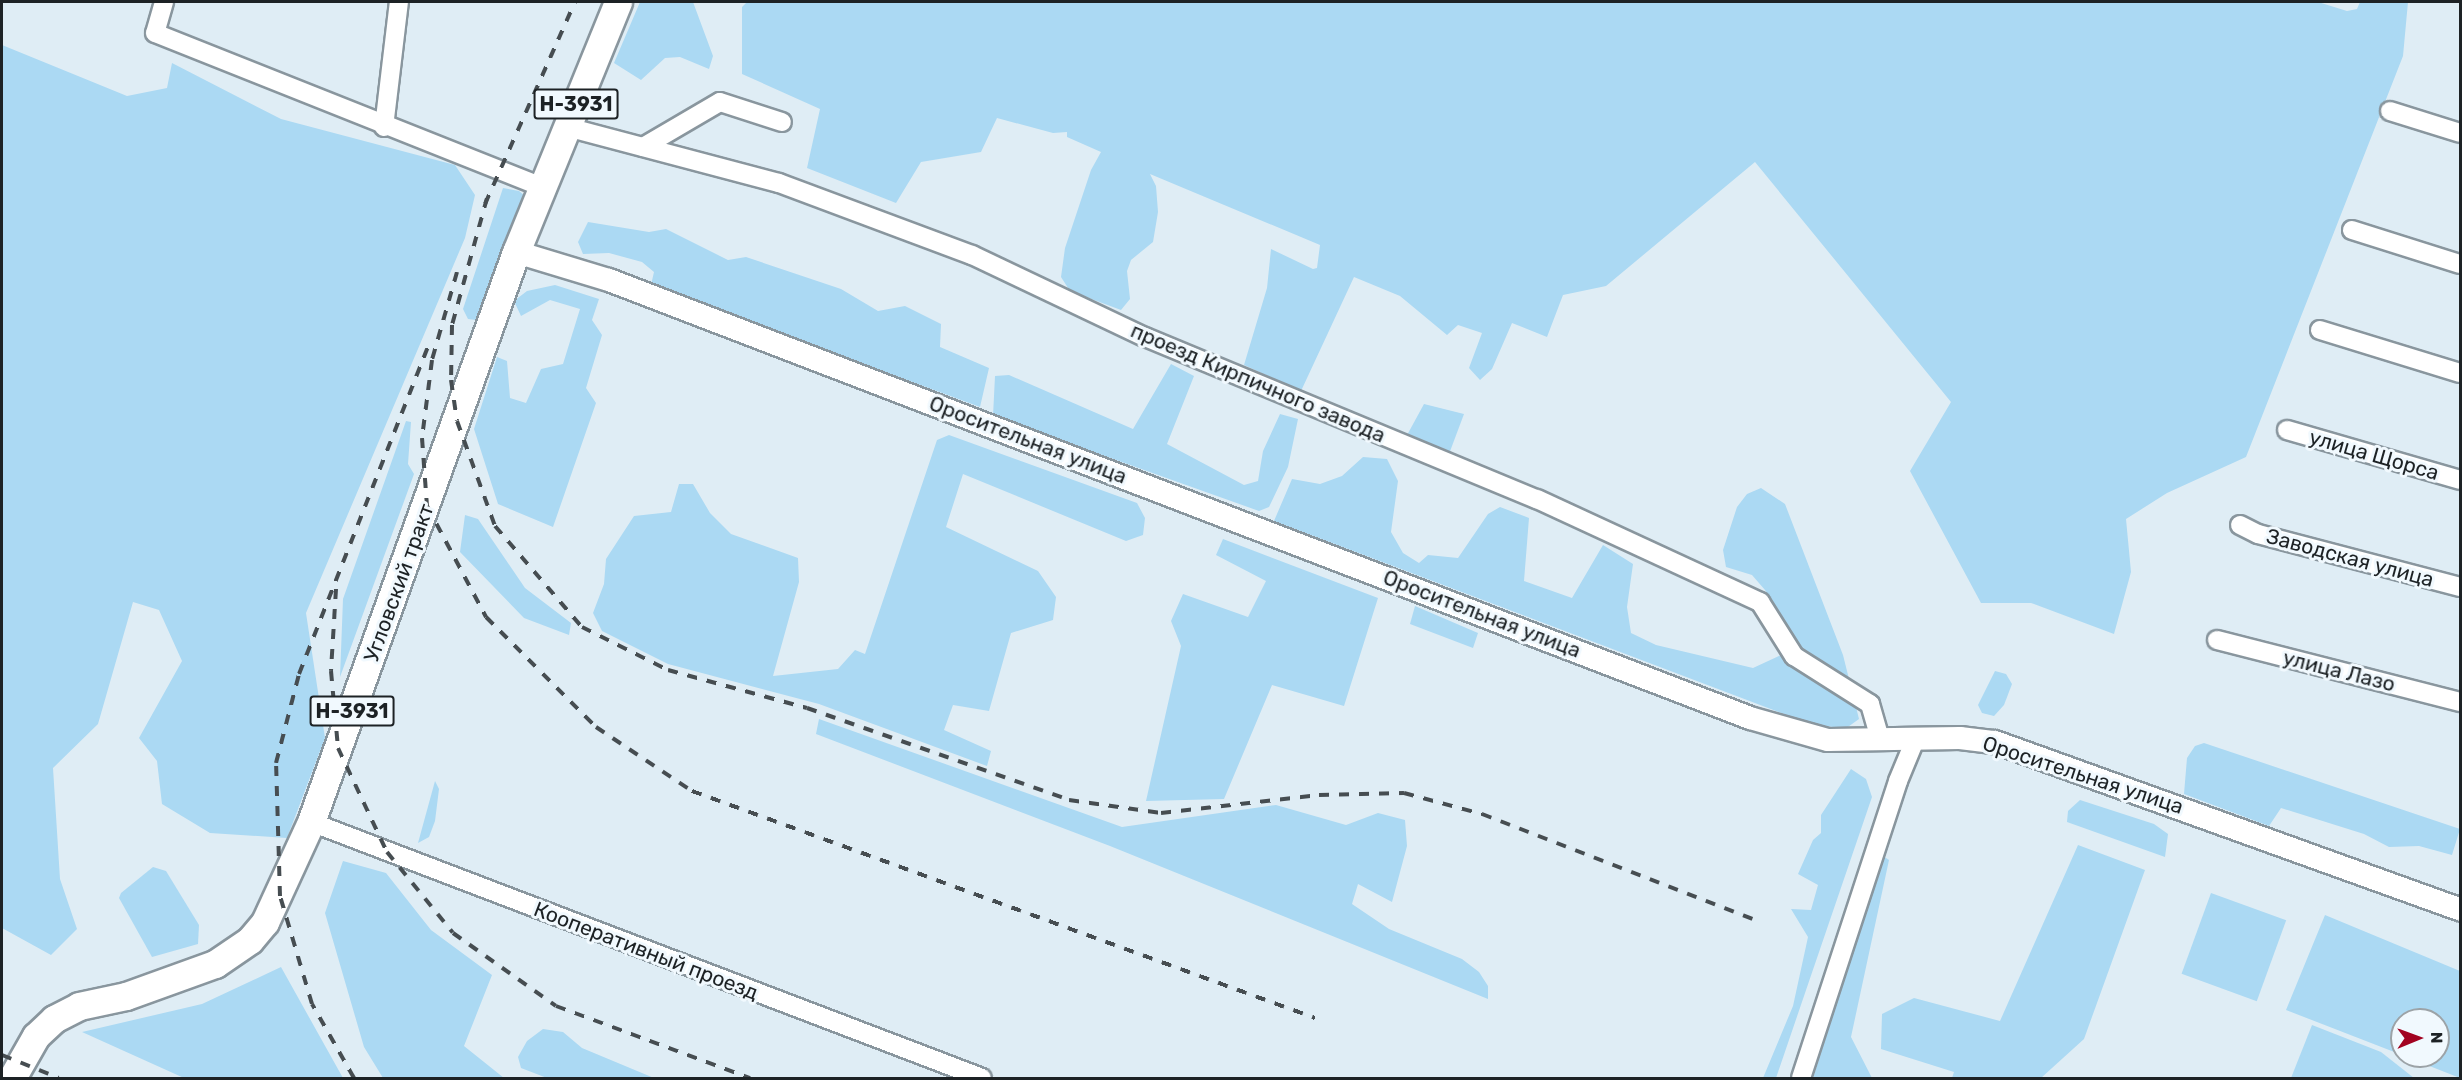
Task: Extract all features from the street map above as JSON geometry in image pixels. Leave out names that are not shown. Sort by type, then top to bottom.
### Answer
[{"type":"highway","name":"Угловский тракт","points":[[16,1070],[36,1036],[54,1019],[79,1006],[126,996],[215,964],[250,940],[280,896],[311,822],[516,252],[618,2]]},
{"type":"main road","name":"Оросительная улица","points":[[516,252],[609,280],[1750,718],[1828,740],[1960,738],[2003,744],[2460,909]]},
{"type":"street","points":[[164,2],[155,33],[384,127],[535,205]]},
{"type":"street","points":[[384,127],[399,2]]},
{"type":"street","points":[[643,147],[720,102],[783,122]]},
{"type":"street","points":[[2390,111],[2460,133]]},
{"type":"street","name":"проезд Кирпичного завода","points":[[567,127],[779,183],[972,255],[1145,337],[1538,499],[1760,602],[1794,656],[1870,704],[1880,740]]},
{"type":"street","points":[[2352,230],[2460,264]]},
{"type":"street","points":[[2320,330],[2460,373]]},
{"type":"street","name":"улица Щорса","points":[[2287,430],[2460,480]]},
{"type":"street","name":"Заводская улица","points":[[2240,525],[2258,534],[2460,587]]},
{"type":"street","name":"улица Лазо","points":[[2217,640],[2460,702]]},
{"type":"street","points":[[1801,1078],[1898,781],[1915,740]]},
{"type":"street","name":"Кооперативный проезд","points":[[311,822],[982,1078]]},
{"type":"shaded area","points":[[640,2],[693,2],[713,56],[709,69],[680,57],[665,58],[641,80],[614,63]]},
{"type":"shaded area","points":[[747,2],[2318,2],[2347,11],[2357,9],[2360,2],[2408,2],[2403,56],[2246,457],[2167,493],[2126,519],[2131,572],[2114,634],[2031,603],[1981,603],[1910,471],[1951,402],[1755,162],[1606,286],[1563,295],[1547,337],[1512,323],[1492,369],[1480,380],[1469,368],[1482,333],[1458,325],[1447,335],[1400,296],[1354,277],[1301,391],[1244,365],[1267,288],[1271,249],[1313,269],[1317,268],[1320,245],[1150,174],[1156,186],[1158,212],[1153,242],[1131,260],[1127,271],[1130,299],[1121,310],[1070,291],[1061,277],[1065,248],[1091,170],[1101,152],[1067,137],[1067,132],[1053,133],[997,118],[981,152],[921,162],[896,203],[807,168],[820,109],[742,74],[742,7]]},
{"type":"shaded area","points":[[2,45],[127,96],[167,88],[172,63],[281,119],[455,165],[475,195],[465,238],[306,613],[325,738],[287,838],[210,833],[162,804],[157,761],[139,738],[182,661],[159,610],[133,602],[98,724],[53,768],[60,879],[77,929],[51,955],[2,928]]},
{"type":"shaded area","points":[[503,188],[519,191],[532,202],[493,277],[476,320],[468,319],[463,309]]},
{"type":"shaded area","points":[[588,222],[649,232],[666,229],[728,260],[746,257],[841,289],[878,311],[905,306],[941,324],[940,347],[989,368],[980,407],[651,285],[654,272],[642,262],[609,253],[583,254],[578,242]]},
{"type":"shaded area","points":[[555,285],[599,299],[592,320],[602,335],[586,388],[596,403],[553,527],[498,504],[474,429],[497,357],[507,361],[510,398],[526,403],[541,369],[563,364],[580,309],[550,300],[521,316],[514,301],[527,291]]},
{"type":"shaded area","points":[[1171,364],[1194,376],[1167,444],[1244,485],[1258,481],[1263,451],[1280,414],[1298,419],[1288,467],[1269,507],[1259,511],[993,416],[995,376],[1009,375],[1133,429]]},
{"type":"shaded area","points":[[1424,404],[1464,414],[1449,454],[1406,437]]},
{"type":"shaded area","points":[[406,421],[411,422],[408,464],[414,474],[340,677],[343,599]]},
{"type":"shaded area","points":[[949,435],[1137,503],[1145,518],[1143,535],[1126,541],[963,474],[946,527],[1038,571],[1056,597],[1053,620],[1011,633],[989,711],[953,705],[944,730],[991,751],[987,766],[819,704],[668,664],[602,631],[593,613],[604,584],[606,559],[634,516],[671,512],[679,484],[693,484],[710,513],[731,534],[798,558],[799,582],[773,676],[838,669],[855,650],[865,654],[937,440]]},
{"type":"shaded area","points":[[1363,457],[1387,459],[1398,481],[1391,532],[1403,553],[1419,563],[1428,555],[1458,558],[1488,514],[1500,507],[1529,518],[1524,581],[1572,598],[1603,545],[1633,564],[1627,607],[1631,633],[1656,645],[1753,668],[1781,655],[1784,629],[1777,608],[1765,590],[1752,575],[1726,567],[1723,550],[1737,507],[1747,494],[1761,488],[1785,504],[1843,655],[1859,719],[1845,729],[1808,723],[1274,521],[1292,479],[1320,484],[1342,476]]},
{"type":"shaded area","points":[[465,515],[478,519],[525,588],[571,623],[569,635],[524,618],[460,552]]},
{"type":"shaded area","points":[[1223,539],[1378,598],[1344,706],[1272,685],[1224,799],[1146,801],[1181,646],[1171,621],[1183,594],[1248,617],[1266,581],[1216,555]]},
{"type":"shaded area","points":[[1415,606],[1478,633],[1473,648],[1410,624]]},
{"type":"shaded area","points":[[1995,671],[2006,674],[2012,684],[2004,705],[1994,716],[1982,713],[1978,705]]},
{"type":"shaded area","points":[[819,719],[1122,827],[1276,805],[1346,825],[1378,813],[1405,820],[1407,846],[1392,902],[1358,884],[1352,904],[1389,929],[1462,959],[1479,972],[1488,986],[1488,999],[1110,846],[816,734]]},
{"type":"shaded area","points":[[2204,743],[2460,829],[2452,855],[2419,846],[2389,847],[2364,834],[2281,808],[2269,826],[2184,794],[2187,758],[2195,746]]},
{"type":"shaded area","points":[[1851,769],[1866,779],[1872,797],[1776,1078],[1763,1078],[1793,1006],[1808,937],[1791,909],[1811,910],[1818,885],[1798,874],[1813,840],[1821,833],[1821,815]]},
{"type":"shaded area","points":[[435,781],[439,789],[435,821],[429,837],[418,843]]},
{"type":"shaded area","points":[[2080,800],[2154,824],[2168,834],[2165,857],[2067,822],[2068,811]]},
{"type":"shaded area","points":[[2078,845],[2145,870],[2084,1039],[2041,1078],[1952,1078],[1954,1072],[1881,1049],[1882,1014],[1914,998],[2000,1021]]},
{"type":"shaded area","points":[[1883,856],[1889,860],[1851,1037],[1872,1078],[1813,1078]]},
{"type":"shaded area","points":[[343,861],[386,873],[431,930],[492,975],[464,1046],[504,1078],[383,1078],[364,1047],[325,913]]},
{"type":"shaded area","points":[[153,867],[166,871],[199,925],[198,944],[152,957],[119,898],[121,893]]},
{"type":"shaded area","points":[[2211,893],[2286,920],[2257,1001],[2182,974]]},
{"type":"shaded area","points":[[2325,915],[2460,971],[2460,1078],[2435,1068],[2450,1068],[2450,1008],[2390,1008],[2390,1050],[2286,1010]]},
{"type":"shaded area","points":[[281,967],[343,1078],[184,1078],[82,1032],[202,1004]]},
{"type":"shaded area","points":[[2312,1025],[2381,1052],[2390,1059],[2390,1068],[2401,1068],[2414,1078],[2291,1078]]},
{"type":"shaded area","points":[[543,1029],[563,1032],[582,1048],[654,1078],[547,1078],[521,1068],[518,1057],[527,1041]]},
{"type":"railway","points":[[485,204],[575,2]]},
{"type":"railway","points":[[487,198],[452,325],[451,380],[457,421],[495,526],[582,627],[668,670],[807,708],[1069,800],[1161,813],[1319,795],[1404,793],[1482,814],[1761,922]]},
{"type":"railway","points":[[457,272],[432,360],[422,438],[427,506],[486,617],[596,727],[692,791],[1315,1018]]},
{"type":"railway","points":[[354,1078],[312,1004],[280,896],[276,763],[299,674],[430,341]]},
{"type":"railway","points":[[336,589],[331,671],[338,748],[387,852],[453,933],[556,1006],[750,1078]]},
{"type":"railway","points":[[2,1055],[59,1078]]}]
